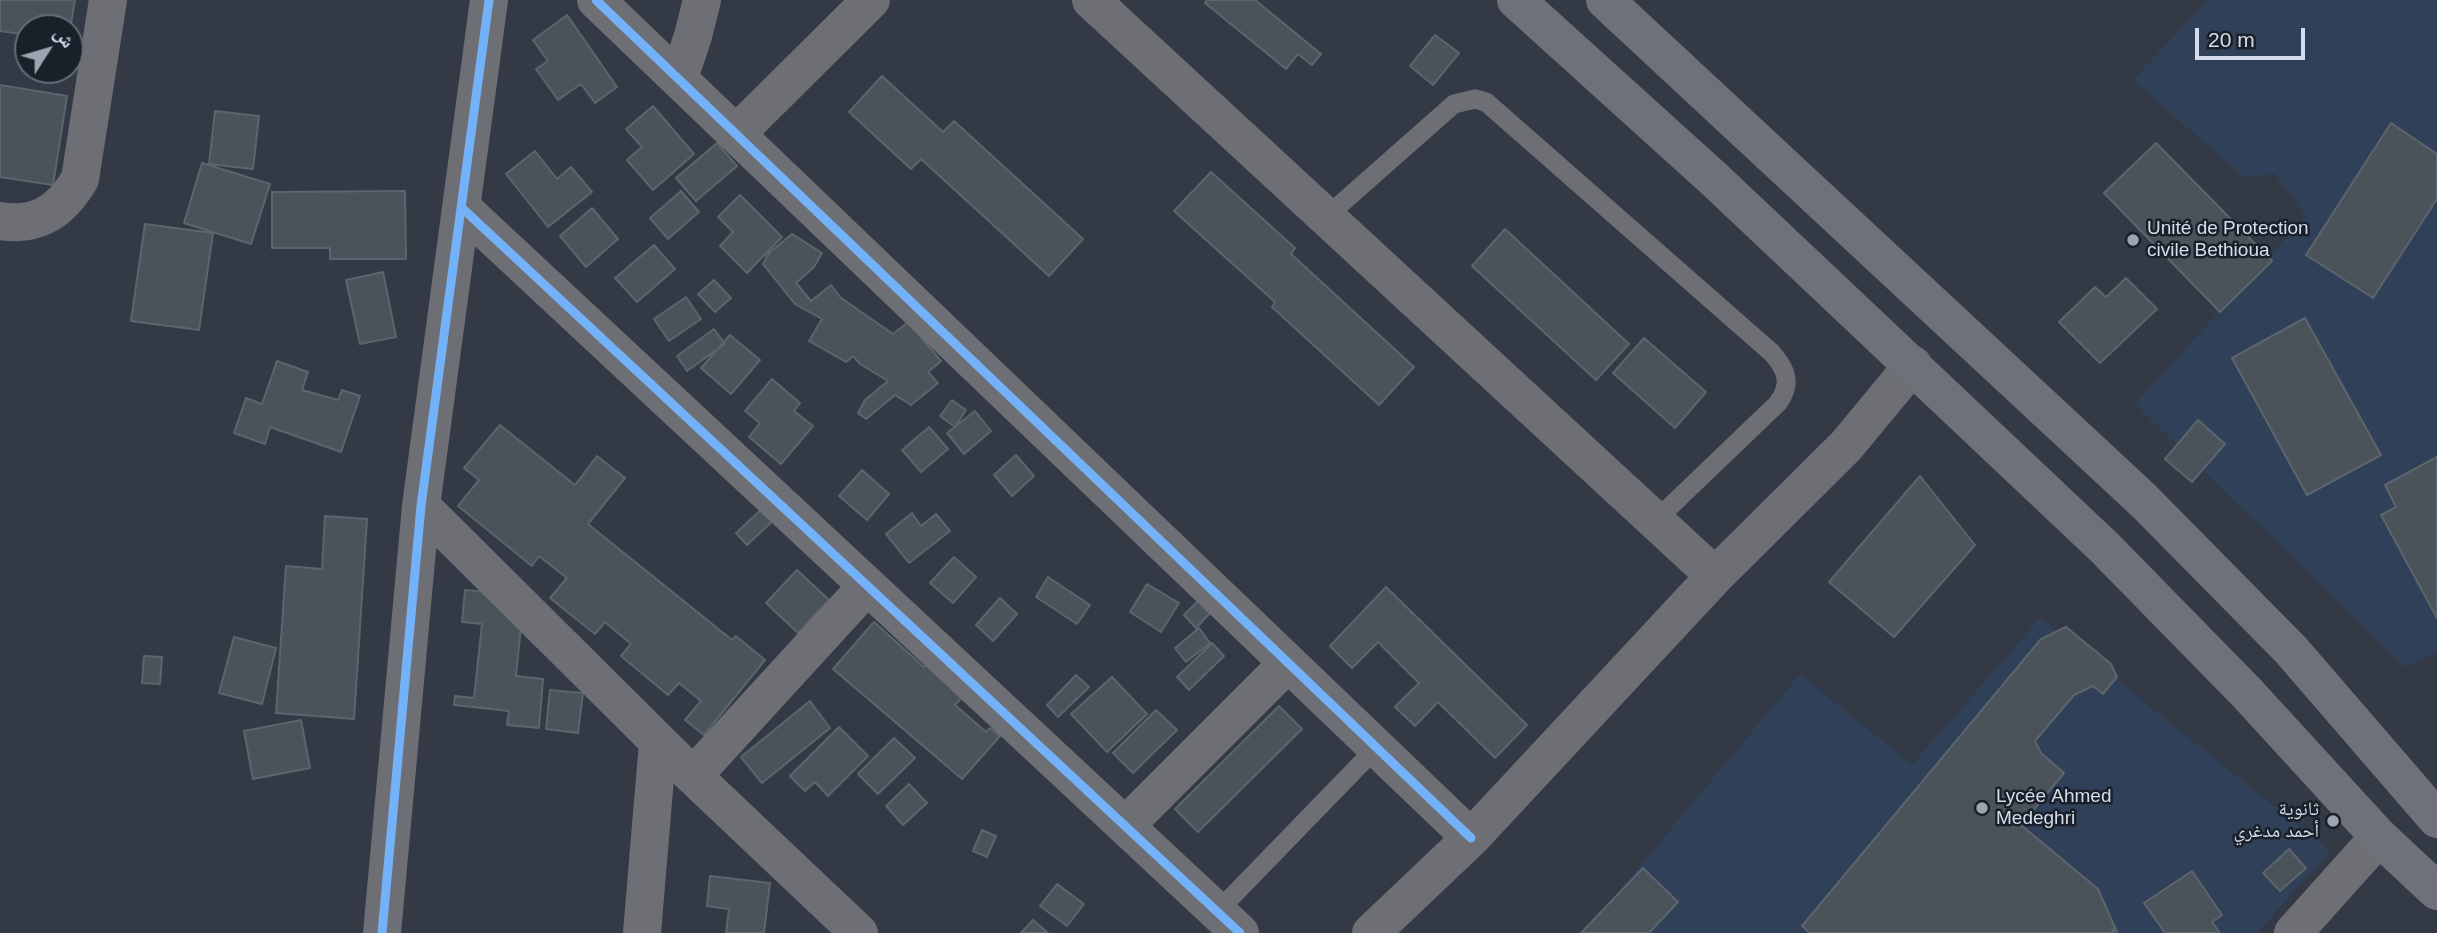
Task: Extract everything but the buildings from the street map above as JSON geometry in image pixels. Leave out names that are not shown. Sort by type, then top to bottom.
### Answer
[{"type":"main road","points":[[1516,0],[1714,179],[2104,547],[2247,693],[2379,837],[2437,891]]},
{"type":"main road","points":[[1605,0],[2144,501],[2291,650],[2437,819]]},
{"type":"street","points":[[0,221],[29,222],[51,213],[68,199],[80,179],[108,0]]},
{"type":"street","points":[[382,933],[421,506],[489,0]]},
{"type":"street","points":[[596,0],[1471,838]]},
{"type":"street","points":[[678,78],[702,0]]},
{"type":"street","points":[[736,134],[871,0]]},
{"type":"street","points":[[1091,0],[1715,576]]},
{"type":"street","points":[[462,208],[1228,922]]},
{"type":"street","points":[[1371,933],[1471,838],[1715,576],[1846,446],[1913,365]]},
{"type":"street","points":[[421,506],[693,776],[859,933]]},
{"type":"street","points":[[693,776],[867,586]]},
{"type":"street","points":[[1125,826],[1288,663]]},
{"type":"street","points":[[642,933],[659,742]]},
{"type":"street","points":[[2293,933],[2379,837]]},
{"type":"lane","points":[[1326,217],[1454,104],[1464,99],[1486,102],[1772,354],[1786,372],[1785,394],[1656,520]]},
{"type":"lane","points":[[1228,922],[1377,747]]},
{"type":"shaded area","points":[[2208,0],[2437,0],[2437,652],[2405,667],[2135,404],[2306,216],[2274,173],[2245,178],[2133,80]]},
{"type":"shaded area","name":"Lycée Ahmed Medeghri","points":[[2040,618],[2330,851],[2257,933],[1584,933],[1800,674],[1912,765]]},
{"type":"cycle path","points":[[382,933],[421,506],[489,0]]},
{"type":"cycle path","points":[[596,0],[1471,838]]},
{"type":"cycle path","points":[[462,208],[1240,933]]},
{"type":"place","name":"Unité de Protection civile Bethioua","points":[[2133,240]]},
{"type":"place","name":"Lycée Ahmed Medeghri","points":[[1982,808]]},
{"type":"place","name":"ثانوية أحمد مدغري","points":[[2333,821]]}]
